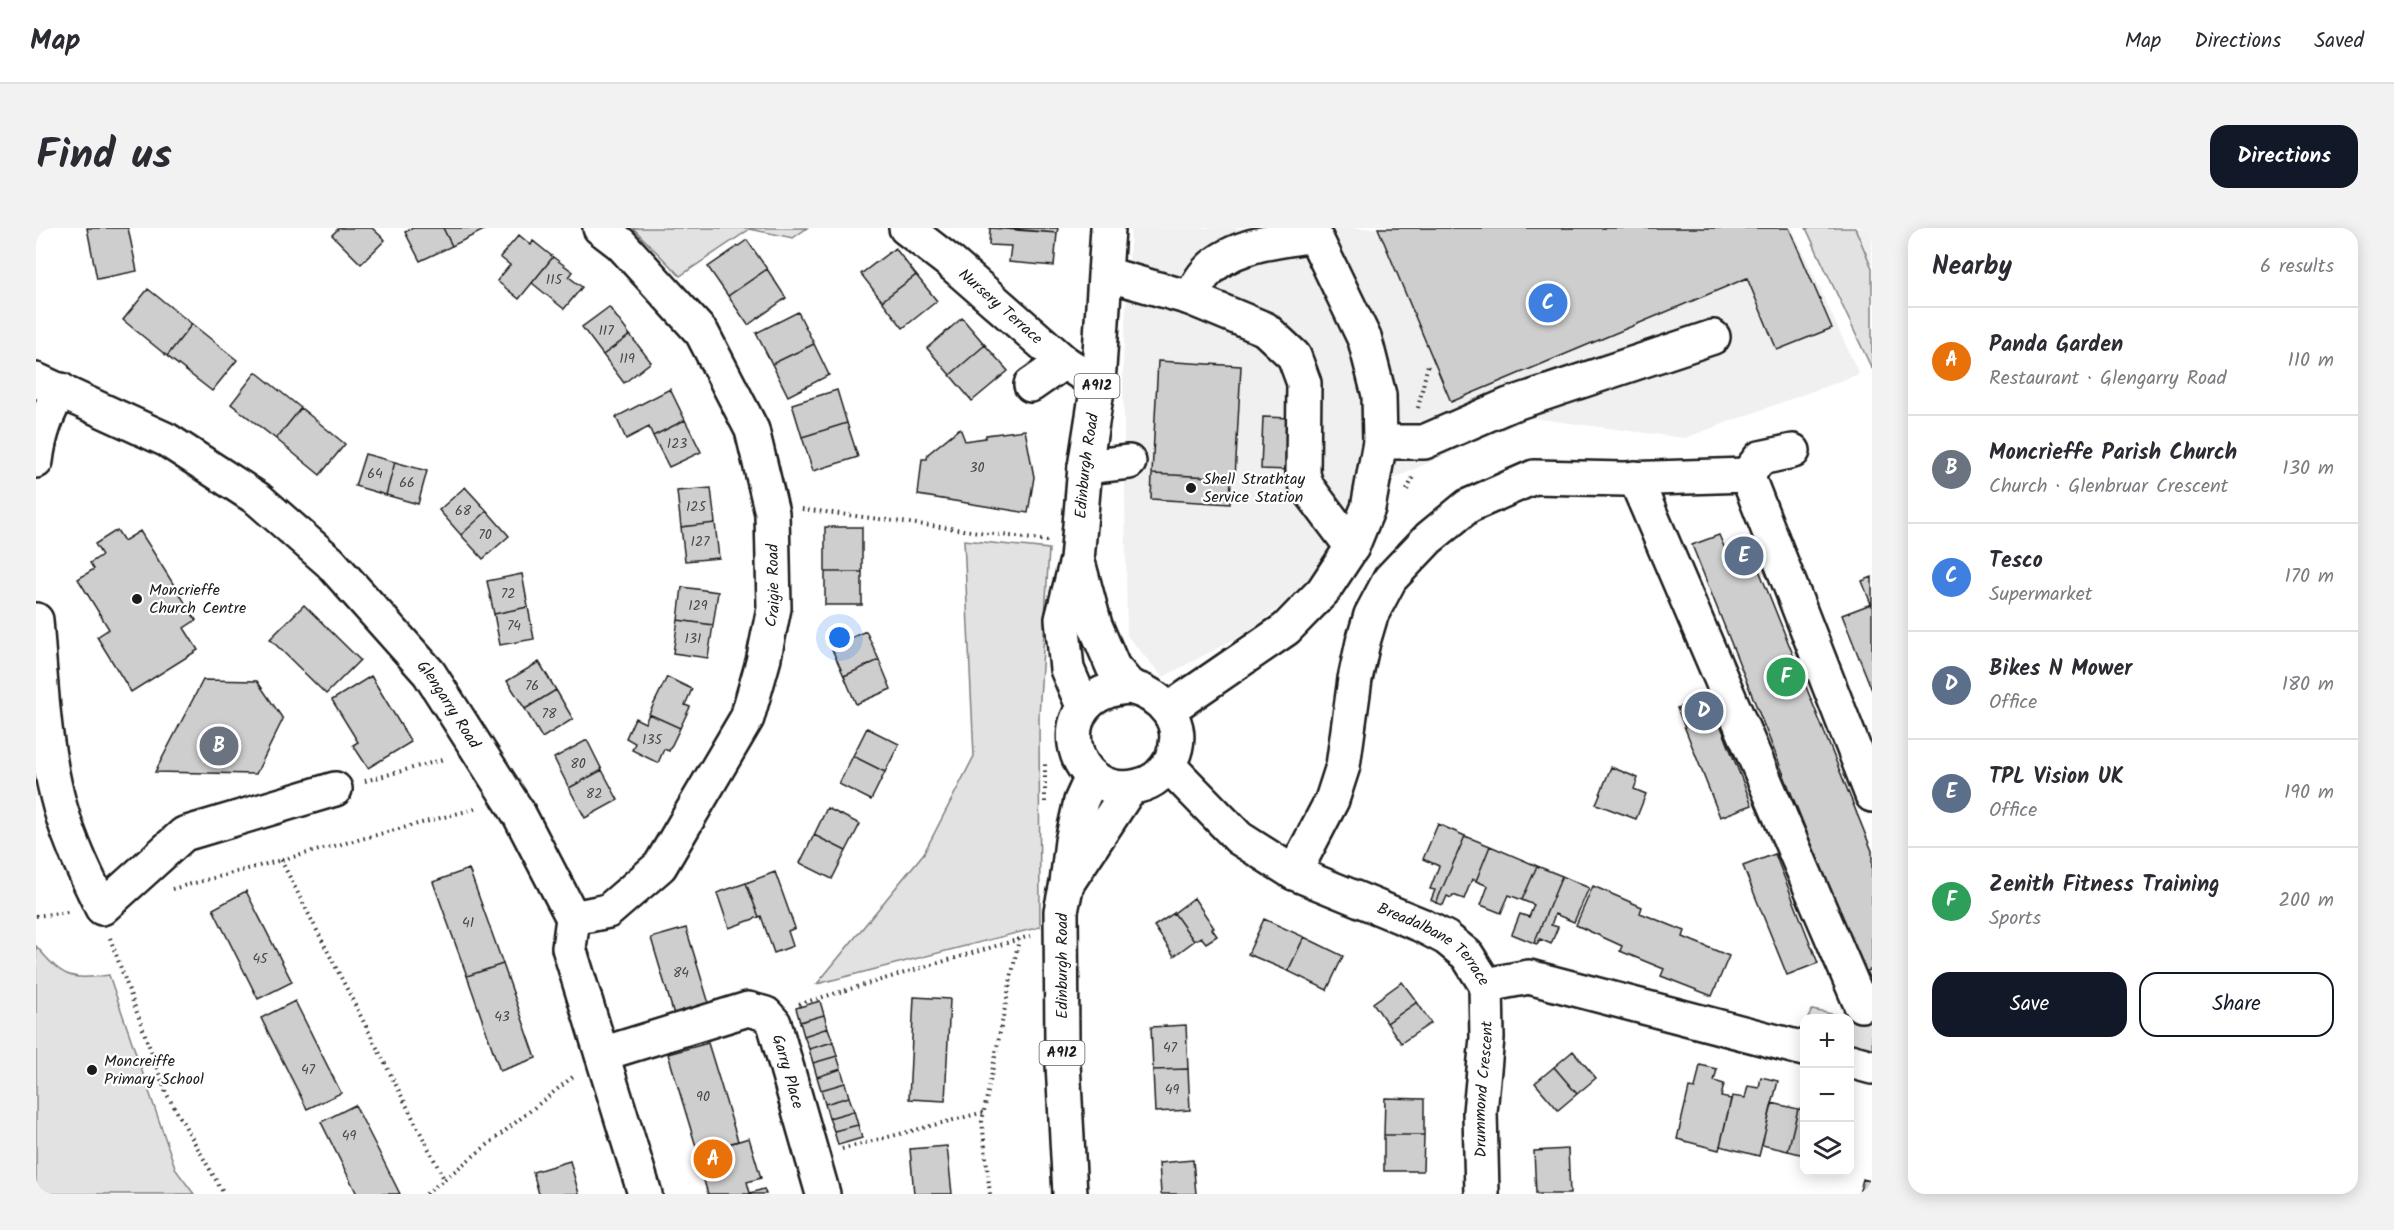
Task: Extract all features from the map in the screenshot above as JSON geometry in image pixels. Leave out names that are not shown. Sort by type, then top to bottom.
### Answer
[{"type":"street","name":"Craigie Road","points":[[573,918],[608,911],[660,866],[747,718],[763,662],[774,608],[772,513],[752,430],[702,333],[621,243],[600,228]]},
{"type":"street","name":"Nursery Terrace","points":[[906,228],[951,262],[1064,362],[1098,384]]},
{"type":"street","name":"Edinburgh Road","points":[[1083,706],[1067,669],[1062,619],[1078,551],[1085,467],[1098,384],[1108,228]]},
{"type":"street","points":[[1168,710],[1286,629],[1323,591],[1352,547],[1368,508],[1380,442],[1379,395],[1365,340],[1312,232],[1261,243],[1224,258],[1206,273],[1190,298]]},
{"type":"street","points":[[1106,273],[1190,298],[1265,329],[1294,356],[1304,383],[1303,474],[1307,487],[1352,547]]},
{"type":"street","points":[[1380,442],[1424,442],[1509,405],[1713,337]]},
{"type":"street","points":[[1031,385],[1064,362]]},
{"type":"street","points":[[36,461],[44,424],[51,406],[48,385]]},
{"type":"street","name":"Glengarry Road","points":[[48,385],[167,440],[258,499],[330,562],[429,672],[519,814],[573,918]]},
{"type":"street","points":[[1747,475],[1760,458],[1793,451]]},
{"type":"street","points":[[1085,467],[1129,462]]},
{"type":"street","points":[[1294,873],[1332,800],[1343,766],[1363,642],[1371,615],[1390,579],[1429,538],[1468,506],[1534,477],[1635,478],[1747,475]]},
{"type":"street","points":[[1747,475],[1872,795]]},
{"type":"street","points":[[1635,478],[1861,1005],[1872,1000]]},
{"type":"street","name":"Edinburgh Road","points":[[1078,551],[1095,625],[1113,667],[1130,687]]},
{"type":"street","points":[[36,620],[46,739],[60,806],[78,860],[102,908],[184,834],[335,789]]},
{"type":"street","points":[[1130,687],[1145,690],[1158,698],[1168,710],[1174,725],[1176,741],[1168,765],[1155,779],[1130,788],[1117,788],[1092,777],[1082,764],[1076,749],[1074,734],[1083,706],[1099,694],[1114,688],[1130,687]]},
{"type":"street","name":"Breadalbane Terrace","points":[[1168,765],[1239,838],[1294,873],[1421,925],[1446,938],[1467,955],[1486,985],[1529,977],[1800,1048]]},
{"type":"street","name":"Edinburgh Road","points":[[1070,1194],[1062,1045],[1060,928],[1072,841],[1081,801],[1092,777]]},
{"type":"street","name":"Edinburgh Road","points":[[1067,883],[1130,788]]},
{"type":"street","points":[[573,918],[569,948],[645,1194]]},
{"type":"street","name":"Drummond Crescent","points":[[1482,1194],[1480,1112],[1487,1038],[1486,985]]},
{"type":"street","name":"Garry Place","points":[[602,1054],[748,1009],[766,1014],[774,1023],[823,1194]]},
{"type":"street","points":[[1854,1062],[1872,1067]]},
{"type":"path","points":[[772,513],[784,507],[1078,551]]},
{"type":"path","points":[[335,789],[477,750]]},
{"type":"path","points":[[169,890],[510,800]]},
{"type":"path","points":[[281,860],[444,1179]]},
{"type":"path","points":[[36,916],[102,908],[117,960],[166,1093],[224,1194]]},
{"type":"path","points":[[766,1014],[1060,928]]},
{"type":"path","points":[[990,1194],[982,1121],[1018,939]]},
{"type":"path","points":[[426,1194],[602,1054]]},
{"type":"path","points":[[813,1157],[984,1112]]},
{"type":"shaded area","points":[[633,228],[807,228],[793,238],[750,229],[680,276]]},
{"type":"shaded area","points":[[1131,228],[1792,228],[1859,374],[1685,438],[1531,418],[1467,445],[1369,490],[1330,566],[1250,631],[1163,677],[1127,636],[1123,359]]},
{"type":"shaded area","points":[[1806,228],[1855,228],[1872,268],[1872,369]]},
{"type":"shaded area","points":[[1855,228],[1872,228],[1872,268]]},
{"type":"shaded area","points":[[964,540],[1049,549],[1039,716],[1040,927],[817,984],[924,853],[974,756]]},
{"type":"shaded area","name":"Moncreiffe Primary School","points":[[36,946],[53,964],[67,974],[84,977],[109,975],[176,1170],[194,1194],[36,1194]]},
{"type":"shaded area","points":[[1812,1010],[1832,1014],[1810,1014]]},
{"type":"shaded area","points":[[1854,1018],[1872,1022],[1872,1051],[1854,1046]]},
{"type":"building","points":[[87,228],[128,228],[137,271],[97,279]]},
{"type":"building","points":[[339,228],[372,228],[385,240],[361,264],[332,235]]},
{"type":"building","points":[[413,228],[443,228],[452,246],[420,261],[405,232]]},
{"type":"building","points":[[443,228],[483,228],[484,230],[452,246]]},
{"type":"building","points":[[990,228],[1057,233],[1054,266],[1009,262],[1011,246],[989,245]]},
{"type":"building","points":[[999,228],[1058,228],[1057,233]]},
{"type":"building","points":[[1378,228],[1789,228],[1832,328],[1777,350],[1747,278],[1451,402]]},
{"type":"building","points":[[519,235],[531,245],[533,241],[553,257],[519,299],[497,281],[510,265],[500,257]]},
{"type":"building","points":[[747,240],[767,269],[728,296],[708,267]]},
{"type":"building","points":[[895,248],[916,275],[882,301],[861,274]]},
{"type":"building","points":[[553,257],[573,272],[569,277],[582,287],[564,309],[532,283]]},
{"type":"building","points":[[767,269],[786,298],[748,325],[728,296]]},
{"type":"building","points":[[916,275],[937,301],[903,328],[882,301]]},
{"type":"building","points":[[148,289],[192,324],[167,356],[123,320]]},
{"type":"building","points":[[609,307],[630,335],[603,355],[582,327]]},
{"type":"building","points":[[798,312],[814,344],[772,364],[756,333]]},
{"type":"building","points":[[962,318],[985,345],[950,375],[927,348]]},
{"type":"building","points":[[192,324],[237,360],[212,391],[167,356]]},
{"type":"building","points":[[630,335],[651,362],[624,383],[603,355]]},
{"type":"building","points":[[814,344],[829,375],[788,396],[772,364]]},
{"type":"building","points":[[985,345],[1008,371],[972,401],[950,375]]},
{"type":"building","points":[[1158,361],[1241,366],[1235,478],[1152,474]]},
{"type":"building","points":[[256,372],[301,408],[276,439],[231,404]]},
{"type":"building","points":[[670,389],[685,420],[653,436],[649,427],[626,439],[616,417]]},
{"type":"building","points":[[837,390],[847,423],[802,437],[792,404]]},
{"type":"building","points":[[301,408],[345,444],[320,475],[276,439]]},
{"type":"building","points":[[1263,417],[1290,418],[1288,470],[1261,469]]},
{"type":"building","points":[[685,420],[701,452],[669,467],[653,436]]},
{"type":"building","points":[[847,423],[858,457],[813,471],[802,437]]},
{"type":"building","points":[[960,428],[965,441],[985,438],[986,435],[1025,430],[1034,477],[1028,513],[918,495],[922,459],[927,459],[928,454]]},
{"type":"building","points":[[365,454],[395,462],[386,495],[355,486]]},
{"type":"building","points":[[395,462],[427,471],[418,504],[386,495]]},
{"type":"building","points":[[1152,474],[1231,478],[1230,504],[1151,499]]},
{"type":"building","points":[[465,487],[487,511],[461,535],[439,510]]},
{"type":"building","points":[[711,488],[715,523],[681,527],[677,491]]},
{"type":"building","points":[[487,511],[509,536],[483,559],[461,535]]},
{"type":"building","points":[[715,523],[719,558],[685,561],[681,527]]},
{"type":"building","points":[[825,527],[862,527],[862,572],[825,572]]},
{"type":"building","name":"Moncrieffe Church Centre","points":[[117,530],[124,541],[140,531],[196,620],[184,628],[198,650],[131,692],[97,637],[109,629],[78,579],[94,569],[90,563],[102,555],[95,544]]},
{"type":"building","points":[[1719,535],[1725,549],[1747,540],[1872,851],[1872,969],[1863,973],[1692,545]]},
{"type":"building","points":[[825,572],[862,572],[862,605],[825,605]]},
{"type":"building","points":[[522,574],[528,607],[494,614],[487,581]]},
{"type":"building","points":[[1872,577],[1872,690],[1842,615],[1871,604],[1862,581]]},
{"type":"building","points":[[682,587],[718,592],[713,625],[678,620]]},
{"type":"building","points":[[304,605],[360,660],[326,694],[270,639]]},
{"type":"building","points":[[528,607],[534,639],[500,645],[494,614]]},
{"type":"building","points":[[678,620],[713,625],[708,658],[673,653]]},
{"type":"building","points":[[866,631],[879,660],[844,676],[831,647]]},
{"type":"building","points":[[879,660],[891,689],[856,704],[844,676]]},
{"type":"building","points":[[539,662],[556,690],[525,709],[507,681]]},
{"type":"building","points":[[371,676],[411,742],[368,768],[353,745],[358,742],[332,700]]},
{"type":"building","points":[[667,677],[692,689],[685,705],[690,707],[680,728],[649,714]]},
{"type":"building","points":[[203,680],[257,681],[283,719],[256,774],[155,772]]},
{"type":"building","points":[[556,690],[573,719],[542,738],[525,709]]},
{"type":"building","points":[[1709,696],[1752,805],[1720,817],[1677,708]]},
{"type":"building","points":[[649,714],[680,728],[669,751],[664,749],[658,763],[632,750],[635,743],[626,738],[635,718],[645,723]]},
{"type":"building","points":[[867,728],[899,744],[885,772],[853,756]]},
{"type":"building","points":[[587,740],[602,770],[569,788],[554,758]]},
{"type":"building","points":[[853,756],[885,772],[871,800],[839,784]]},
{"type":"building","points":[[1611,767],[1638,778],[1634,789],[1646,794],[1636,819],[1596,804]]},
{"type":"building","points":[[602,770],[618,800],[585,818],[569,788]]},
{"type":"building","points":[[827,808],[860,824],[846,851],[814,835]]},
{"type":"building","points":[[1438,824],[1465,836],[1436,903],[1431,900],[1435,890],[1430,889],[1439,866],[1423,859]]},
{"type":"building","points":[[814,835],[846,851],[832,879],[800,863]]},
{"type":"building","points":[[1465,836],[1490,846],[1476,881],[1472,879],[1464,899],[1453,895],[1451,898],[1447,896],[1443,905],[1436,903]]},
{"type":"building","points":[[1490,846],[1537,866],[1522,900],[1509,895],[1501,913],[1481,905],[1488,886],[1476,881]]},
{"type":"building","points":[[1775,854],[1818,963],[1787,975],[1743,866]]},
{"type":"building","points":[[1537,866],[1562,876],[1534,943],[1512,934],[1520,914],[1529,917],[1534,905],[1522,900]]},
{"type":"building","points":[[469,869],[503,964],[467,976],[433,882]]},
{"type":"building","points":[[775,872],[795,928],[788,931],[793,946],[774,953],[746,883]]},
{"type":"building","points":[[1562,876],[1589,888],[1574,922],[1555,914],[1551,925],[1558,927],[1551,944],[1540,939],[1537,944],[1534,943]]},
{"type":"building","points":[[746,883],[759,917],[729,928],[717,893]]},
{"type":"building","points":[[1593,886],[1642,907],[1640,913],[1685,931],[1683,937],[1729,956],[1712,996],[1661,976],[1664,969],[1620,951],[1622,946],[1576,925]]},
{"type":"building","points":[[246,891],[292,982],[258,999],[213,909]]},
{"type":"building","points":[[1194,898],[1217,936],[1206,943],[1201,937],[1194,941],[1174,913]]},
{"type":"building","points":[[1174,913],[1194,941],[1174,956],[1154,926]]},
{"type":"building","points":[[1264,919],[1304,937],[1288,971],[1248,954]]},
{"type":"building","points":[[686,928],[710,1007],[675,1018],[651,938]]},
{"type":"building","points":[[1304,937],[1343,956],[1327,990],[1288,971]]},
{"type":"building","points":[[503,964],[536,1058],[500,1071],[467,976]]},
{"type":"building","points":[[1402,982],[1417,1002],[1387,1023],[1373,1003]]},
{"type":"building","points":[[914,997],[950,999],[945,1101],[909,1099]]},
{"type":"building","points":[[295,1001],[341,1093],[307,1109],[261,1018]]},
{"type":"building","points":[[820,1001],[824,1015],[800,1022],[796,1008]]},
{"type":"building","points":[[1417,1002],[1431,1023],[1401,1043],[1387,1023]]},
{"type":"building","points":[[824,1015],[828,1028],[804,1036],[800,1022]]},
{"type":"building","points":[[1186,1025],[1188,1069],[1153,1070],[1151,1027]]},
{"type":"building","points":[[828,1028],[833,1042],[809,1049],[804,1036]]},
{"type":"building","points":[[833,1042],[837,1056],[813,1063],[809,1049]]},
{"type":"building","points":[[708,1043],[738,1141],[698,1153],[668,1054]]},
{"type":"building","points":[[1573,1051],[1596,1078],[1577,1094],[1554,1067]]},
{"type":"building","points":[[837,1056],[841,1069],[817,1077],[813,1063]]},
{"type":"building","points":[[1700,1065],[1717,1069],[1714,1081],[1724,1084],[1721,1097],[1731,1099],[1719,1150],[1677,1139],[1689,1088],[1695,1089]]},
{"type":"building","points":[[1554,1067],[1577,1094],[1558,1110],[1535,1083]]},
{"type":"building","points":[[841,1069],[845,1083],[821,1090],[817,1077]]},
{"type":"building","points":[[1188,1069],[1190,1110],[1155,1112],[1153,1070]]},
{"type":"building","points":[[1761,1077],[1778,1081],[1759,1156],[1720,1146],[1732,1096],[1745,1098],[1748,1086],[1759,1088]]},
{"type":"building","points":[[845,1083],[849,1097],[825,1104],[821,1090]]},
{"type":"building","points":[[849,1097],[854,1111],[829,1118],[825,1104]]},
{"type":"building","points":[[1385,1098],[1424,1099],[1424,1135],[1384,1135]]},
{"type":"building","points":[[1772,1103],[1798,1109],[1788,1151],[1762,1145]]},
{"type":"building","points":[[355,1105],[400,1194],[357,1194],[321,1122]]},
{"type":"building","points":[[1798,1109],[1800,1109],[1800,1154],[1788,1151]]},
{"type":"building","points":[[854,1111],[858,1125],[834,1131],[829,1118]]},
{"type":"building","points":[[858,1125],[862,1138],[838,1145],[834,1131]]},
{"type":"building","points":[[1384,1135],[1424,1135],[1423,1171],[1384,1171]]},
{"type":"building","points":[[749,1138],[761,1178],[747,1182],[750,1193],[764,1189],[766,1194],[708,1194],[696,1154]]},
{"type":"building","points":[[947,1146],[952,1194],[914,1194],[910,1149]]},
{"type":"building","points":[[1568,1149],[1570,1194],[1536,1194],[1534,1151]]},
{"type":"building","points":[[1193,1160],[1196,1194],[1161,1194],[1159,1163]]},
{"type":"building","points":[[570,1161],[579,1194],[539,1194],[533,1172]]},
{"type":"building","points":[[1863,1179],[1872,1182],[1872,1194],[1859,1194]]},
{"type":"place","name":"Tesco","points":[[1548,303]]},
{"type":"place","name":"Shell Strathtay Service Station","points":[[1191,488]]},
{"type":"place","name":"TPL Vision UK","points":[[1744,556]]},
{"type":"place","name":"Moncrieffe Church Centre","points":[[137,599]]},
{"type":"place","name":"Zenith Fitness Training","points":[[1786,677]]},
{"type":"place","name":"Bikes N Mower","points":[[1704,711]]},
{"type":"place","name":"Moncrieffe Parish Church","points":[[219,746]]},
{"type":"place","name":"Moncreiffe Primary School","points":[[92,1070]]},
{"type":"place","name":"Panda Garden","points":[[713,1159]]}]
